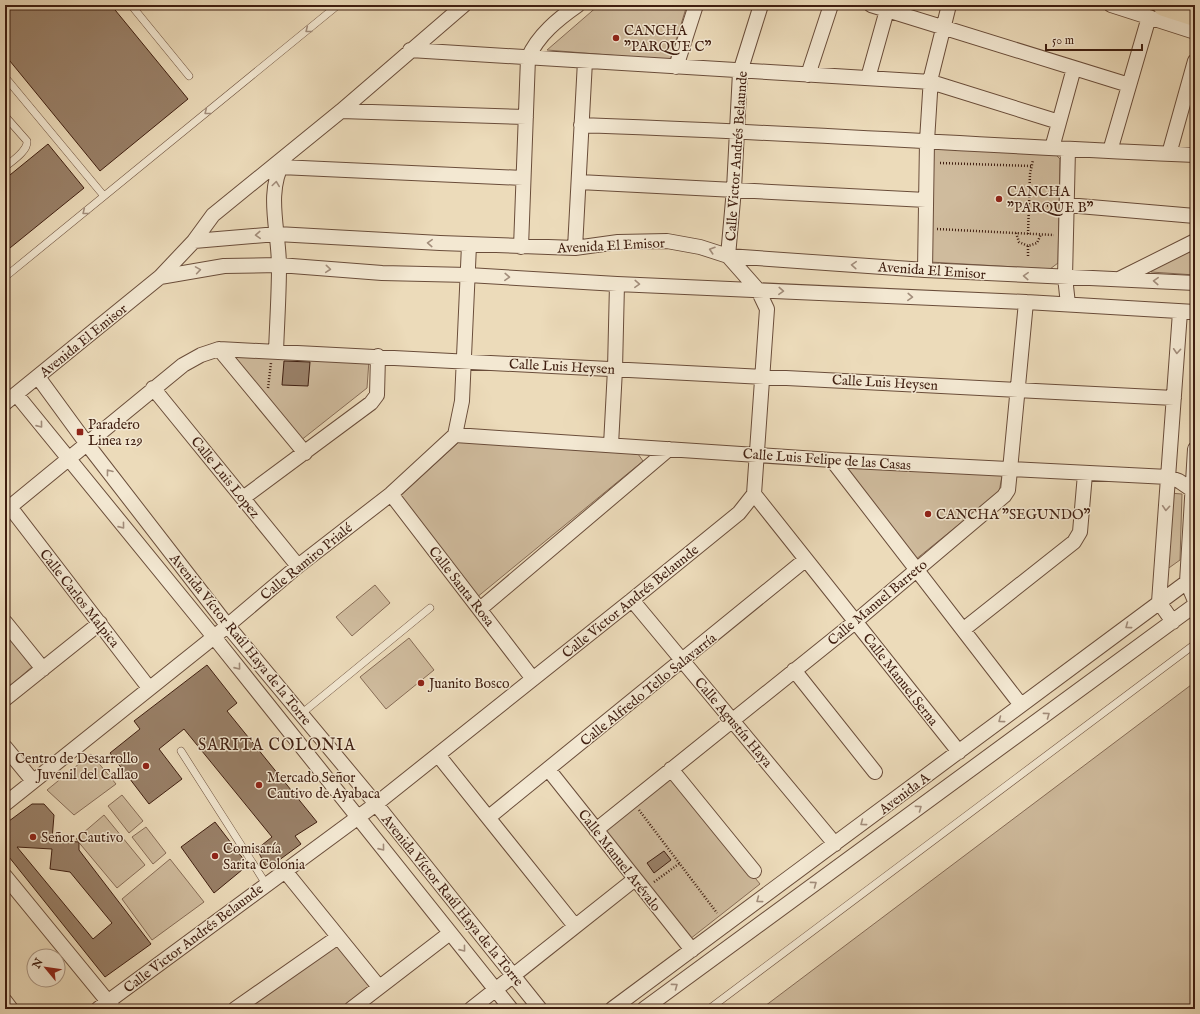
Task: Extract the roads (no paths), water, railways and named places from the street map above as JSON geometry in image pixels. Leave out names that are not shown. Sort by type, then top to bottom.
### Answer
[{"type":"highway","points":[[1157,11],[1195,14]]},
{"type":"street","points":[[194,241],[213,215],[341,111],[464,5]]},
{"type":"street","points":[[521,247],[522,178],[528,58],[533,46],[542,35],[578,5]]},
{"type":"street","points":[[676,67],[696,5]]},
{"type":"street","name":"Calle Victor Andrés Belaunde","points":[[107,1007],[266,884],[286,871],[376,804],[739,513],[754,494],[767,309],[758,290],[728,256],[734,189],[740,72],[761,5]]},
{"type":"street","points":[[808,75],[831,5]]},
{"type":"street","points":[[871,5],[1129,85]]},
{"type":"street","points":[[925,270],[927,141],[931,82],[942,28],[949,5]]},
{"type":"street","points":[[1111,5],[1157,11],[1195,32]]},
{"type":"street","points":[[868,78],[888,10]]},
{"type":"street","points":[[1110,151],[1129,85],[1157,11]]},
{"type":"street","points":[[410,50],[740,72],[931,82],[1059,122]]},
{"type":"street","points":[[575,248],[585,61]]},
{"type":"street","points":[[1169,154],[1195,61]]},
{"type":"street","points":[[1052,148],[1074,68]]},
{"type":"street","points":[[341,111],[526,117]]},
{"type":"street","points":[[581,125],[737,130],[1195,155]]},
{"type":"street","points":[[1068,149],[1062,205],[1065,278],[1068,304]]},
{"type":"street","points":[[274,355],[279,265],[273,202],[277,174],[289,153]]},
{"type":"street","points":[[280,167],[522,178]]},
{"type":"street","points":[[579,182],[926,200]]},
{"type":"street","points":[[1062,205],[1195,216]]},
{"type":"street","name":"Avenida El Emisor","points":[[10,399],[160,277],[194,241],[277,234],[521,247],[575,248],[618,242],[667,241],[700,247],[728,256],[925,270],[1065,278],[1195,283]]},
{"type":"street","points":[[1118,280],[1195,240]]},
{"type":"street","points":[[455,436],[462,401],[469,244]]},
{"type":"street","name":"Avenida El Emisor","points":[[160,277],[224,266],[279,265],[382,273],[468,274],[617,284],[1068,304],[1195,312]]},
{"type":"street","points":[[610,445],[615,368],[617,284]]},
{"type":"street","name":"Calle Manuel Barreto","points":[[596,830],[670,769],[855,622],[1004,496],[1008,490],[1026,302]]},
{"type":"street","points":[[1173,622],[1159,602],[1180,312]]},
{"type":"street","points":[[219,349],[305,453]]},
{"type":"street","name":"Calle Luis Heysen","points":[[8,509],[153,388],[183,365],[201,355],[219,349],[274,355],[378,356],[1174,398]]},
{"type":"street","points":[[243,498],[371,403],[377,395],[378,356]]},
{"type":"street","name":"Avenida Víctor Raúl Haya de la Torre","points":[[38,377],[87,444],[227,625],[376,804],[540,1009]]},
{"type":"street","name":"Calle Luis Lopez","points":[[153,388],[298,566]]},
{"type":"street","name":"Avenida Víctor Raúl Haya de la Torre","points":[[10,399],[68,459],[214,637],[511,1009]]},
{"type":"street","name":"Calle Luis Felipe de las Casas","points":[[455,436],[832,460],[1168,477],[1179,481],[1194,491]]},
{"type":"street","name":"Calle Ramiro Prialé","points":[[5,804],[214,637],[298,566],[391,494],[455,436]]},
{"type":"street","points":[[480,609],[669,449]]},
{"type":"street","points":[[1195,449],[1191,579],[1195,601]]},
{"type":"street","points":[[832,460],[964,629],[1021,705]]},
{"type":"street","points":[[964,629],[1074,542],[1080,532],[1085,474]]},
{"type":"street","name":"Calle Santa Rosa","points":[[391,494],[533,679]]},
{"type":"street","name":"Calle Manuel Serna","points":[[754,494],[959,752]]},
{"type":"street","name":"Calle Carlos Malpica","points":[[8,509],[100,623],[149,688]]},
{"type":"street","name":"Calle Alfredo Tello Salavarría","points":[[489,817],[684,661],[805,560]]},
{"type":"street","name":"Avenida A","points":[[612,1009],[1191,579]]},
{"type":"street","name":"Calle Agustín Haya","points":[[632,600],[733,719],[835,844]]},
{"type":"street","name":"Avenida A","points":[[644,1009],[1195,606]]},
{"type":"street","points":[[5,622],[43,669]]},
{"type":"street","points":[[5,699],[100,623]]},
{"type":"street","points":[[794,670],[875,772]]},
{"type":"street","points":[[5,747],[33,781]]},
{"type":"street","points":[[438,754],[575,926]]},
{"type":"street","name":"Calle Manuel Arévalo","points":[[548,769],[692,950]]},
{"type":"street","points":[[670,769],[754,871]]},
{"type":"street","points":[[286,871],[379,987]]},
{"type":"street","points":[[5,876],[107,1007]]},
{"type":"street","points":[[471,1009],[635,879]]},
{"type":"street","points":[[351,1009],[450,932]]},
{"type":"street","points":[[235,1009],[338,937]]},
{"type":"street","points":[[5,1001],[12,1009]]},
{"type":"lane","points":[[131,5],[189,76]]},
{"type":"lane","points":[[5,277],[338,5]]},
{"type":"lane","points":[[5,76],[104,196]]},
{"type":"lane","points":[[5,116],[27,141],[24,150],[5,167]]},
{"type":"lane","points":[[301,714],[430,608]]},
{"type":"lane","points":[[709,1009],[1195,644]]},
{"type":"lane","points":[[181,751],[266,884]]},
{"type":"place","name":"CANCHA \"PARQUE C\"","points":[[616,38]]},
{"type":"place","name":"CANCHA \"PARQUE B\"","points":[[999,199]]},
{"type":"place","name":"Paradero Linea 129","points":[[80,432]]},
{"type":"place","name":"CANCHA \"SEGUNDO\"","points":[[928,514]]},
{"type":"place","name":"Juanito Bosco","points":[[421,683]]},
{"type":"place","name":"Centro de Desarrollo Juvenil del Callao","points":[[146,766]]},
{"type":"place","name":"Mercado Señor Cautivo de Ayabaca","points":[[259,785]]},
{"type":"place","name":"Señor Cautivo","points":[[33,837]]},
{"type":"place","name":"Comisaría Sarita Colonia","points":[[215,856]]},
{"type":"district","name":"SARITA COLONIA","points":[[277,744]]}]
